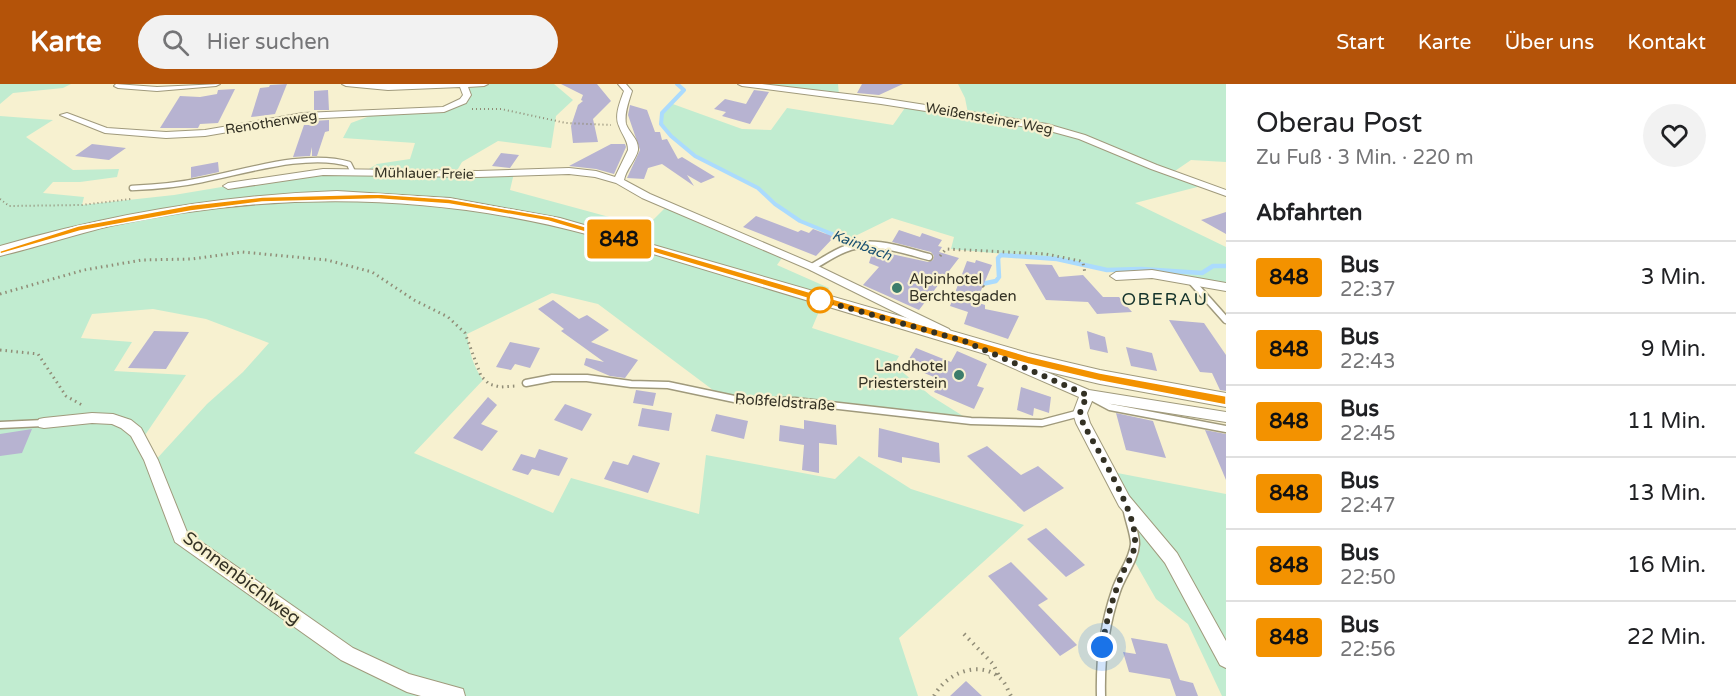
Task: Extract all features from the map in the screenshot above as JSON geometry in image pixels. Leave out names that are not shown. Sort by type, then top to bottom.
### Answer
[{"type":"main road","points":[[0,251],[78,229],[191,208],[262,200],[378,196],[449,202],[549,219],[1028,360],[1100,377],[1226,400]]},
{"type":"street","points":[[118,85],[157,89],[216,84]]},
{"type":"street","name":"Renothenweg","points":[[346,84],[388,88],[436,86],[465,90],[484,84]]},
{"type":"street","points":[[619,181],[634,145],[622,124],[622,109],[628,91],[622,84]]},
{"type":"street","name":"Weißensteiner Weg","points":[[742,84],[871,99],[1047,127],[1082,137],[1154,167],[1226,193]]},
{"type":"street","name":"Renothenweg","points":[[64,115],[92,127],[118,133],[185,135],[303,116],[444,108],[463,102],[465,90]]},
{"type":"street","name":"Mühlauer Freie","points":[[228,186],[300,174],[353,172],[478,174],[569,171],[596,174],[619,181],[646,196],[812,267],[964,341]]},
{"type":"street","points":[[1116,276],[1152,274],[1226,287]]},
{"type":"street","points":[[964,341],[1087,395],[1226,417]]},
{"type":"street","points":[[1087,395],[1080,413],[1083,423],[1124,501],[1171,558],[1226,659]]},
{"type":"street","name":"Sonnenbichlweg","points":[[44,423],[92,418],[126,424],[136,432],[151,460],[181,537],[347,654],[407,683],[456,696]]},
{"type":"lane","points":[[132,188],[188,184],[254,170],[326,160],[346,162],[351,165],[353,172]]},
{"type":"lane","points":[[812,267],[850,247],[874,244],[929,257]]},
{"type":"lane","points":[[1193,283],[1226,320]]},
{"type":"lane","name":"Roßfeldstraße","points":[[526,383],[552,378],[587,378],[631,384],[668,385],[739,400],[795,401],[972,421],[1042,423],[1080,413]]},
{"type":"lane","points":[[1087,395],[1110,407],[1226,429]]},
{"type":"lane","points":[[0,425],[44,423]]},
{"type":"lane","points":[[1101,696],[1100,660],[1104,634],[1115,593],[1132,557],[1135,542],[1124,501]]},
{"type":"path","points":[[465,90],[476,97],[476,102],[471,109],[501,109],[566,123],[622,124]]},
{"type":"path","points":[[0,207],[82,205],[139,198]]},
{"type":"path","points":[[0,199],[9,206]]},
{"type":"path","points":[[929,257],[939,257],[946,249],[1046,254],[1083,263],[1085,271]]},
{"type":"path","points":[[0,294],[82,271],[129,261],[191,259],[242,252],[320,258],[372,272],[459,325],[467,334],[469,351],[477,372],[483,380],[510,387],[526,383]]},
{"type":"path","points":[[979,282],[985,288]]},
{"type":"path","points":[[0,350],[38,354],[66,396],[94,412],[92,418]]},
{"type":"path","points":[[964,634],[993,664],[1011,696]]},
{"type":"path","points":[[934,696],[937,685],[952,674],[970,670],[986,671],[1001,679]]},
{"type":"green space","points":[[0,84],[71,84],[63,88],[13,93],[0,104]]},
{"type":"green space","points":[[554,84],[573,100],[556,116],[551,148],[498,141],[462,162],[455,174],[514,173],[510,190],[646,227],[668,205],[784,255],[777,265],[829,288],[812,328],[899,356],[894,365],[931,396],[971,421],[831,404],[725,399],[598,304],[552,293],[467,334],[472,358],[483,380],[414,453],[553,513],[571,478],[699,514],[706,455],[835,479],[859,456],[911,489],[1024,525],[899,638],[918,696],[0,696],[0,116],[53,120],[26,137],[73,170],[119,169],[117,177],[80,182],[53,182],[43,193],[84,197],[82,205],[174,195],[300,174],[364,172],[377,164],[410,159],[415,143],[343,138],[351,123],[378,113],[444,109],[463,101],[464,86]],"holes":[[[153,309],[206,319],[269,343],[243,372],[207,404],[152,464],[141,441],[186,375],[114,371],[132,342],[81,338],[92,314]]]},
{"type":"green space","points":[[742,84],[838,84],[839,95]]},
{"type":"green space","points":[[958,84],[1226,84],[1226,162],[1191,160],[1172,173],[1205,185],[1135,203],[1226,247],[1226,287],[1169,276],[1107,270],[1057,259],[951,249],[954,237],[892,218],[847,240],[800,221],[762,190],[694,154],[661,124],[662,113],[670,103],[742,129],[771,130],[787,108],[893,125],[907,105],[968,113],[965,98]]},
{"type":"green space","points":[[1107,471],[1226,494],[1226,696],[1222,696],[1188,624],[1156,599],[1132,557],[1134,531]]},
{"type":"building","points":[[287,84],[275,114],[251,117],[260,88]]},
{"type":"building","points":[[561,84],[597,84],[611,101],[593,119],[598,142],[573,143],[571,126],[578,105],[583,101],[581,100],[583,95]]},
{"type":"building","points":[[862,84],[903,84],[879,95],[857,93]]},
{"type":"building","points":[[235,89],[218,123],[200,124],[198,128],[160,128],[180,96],[200,97],[217,94],[218,90]]},
{"type":"building","points":[[328,90],[329,110],[314,110],[314,91]]},
{"type":"building","points":[[754,90],[769,92],[750,124],[722,116],[726,112],[714,109],[725,99],[746,104]]},
{"type":"building","points":[[630,105],[647,110],[655,132],[660,132],[662,140],[667,139],[678,159],[682,157],[715,177],[701,183],[687,175],[694,186],[662,164],[648,168],[644,179],[627,178],[640,150],[628,115]]},
{"type":"building","points":[[329,120],[329,131],[325,132],[317,156],[312,156],[312,147],[310,156],[293,157],[304,125],[313,125],[313,121]]},
{"type":"building","points":[[92,144],[126,148],[109,160],[75,156]]},
{"type":"building","points":[[611,144],[625,144],[626,147],[614,174],[569,166]]},
{"type":"building","points":[[501,153],[519,155],[510,168],[492,166]]},
{"type":"building","points":[[218,162],[219,172],[191,178],[191,167]]},
{"type":"building","points":[[1226,212],[1226,234],[1201,220]]},
{"type":"building","points":[[756,216],[798,232],[801,230],[809,233],[813,229],[834,237],[816,256],[743,227]]},
{"type":"building","points":[[899,230],[920,237],[922,233],[942,240],[938,246],[942,247],[939,252],[959,258],[919,310],[863,285],[879,267],[869,263],[873,250],[928,262],[933,260],[934,256],[931,252],[892,242]]},
{"type":"building","points":[[976,260],[992,265],[976,302],[985,305],[985,309],[1019,316],[1008,339],[964,324],[968,312],[950,306],[967,261],[975,263]]},
{"type":"building","points":[[1025,264],[1052,265],[1059,277],[1083,275],[1103,297],[1119,297],[1132,312],[1097,314],[1088,302],[1046,300]]},
{"type":"building","points":[[553,300],[579,319],[587,315],[609,330],[591,342],[638,360],[625,378],[610,376],[584,365],[586,358],[604,362],[561,331],[564,329],[538,309]]},
{"type":"building","points":[[1169,320],[1204,323],[1226,355],[1226,391],[1220,390],[1212,373],[1200,372]]},
{"type":"building","points":[[154,331],[189,332],[166,369],[128,368]]},
{"type":"building","points":[[1087,331],[1105,337],[1108,353],[1090,349]]},
{"type":"building","points":[[510,342],[540,348],[530,368],[515,364],[511,370],[496,367]]},
{"type":"building","points":[[1126,347],[1152,353],[1157,371],[1131,366]]},
{"type":"building","points":[[916,348],[951,362],[957,351],[987,364],[977,386],[984,388],[974,409],[934,392],[941,380],[905,365]]},
{"type":"building","points":[[1021,387],[1051,397],[1049,413],[1034,408],[1033,416],[1017,410]]},
{"type":"building","points":[[636,390],[656,393],[653,406],[633,403]]},
{"type":"building","points":[[488,397],[497,405],[481,424],[498,431],[482,451],[453,438]]},
{"type":"building","points":[[565,404],[592,414],[582,431],[554,420]]},
{"type":"building","points":[[642,408],[672,413],[669,431],[638,426]]},
{"type":"building","points":[[1116,413],[1153,421],[1166,458],[1126,450]]},
{"type":"building","points":[[716,414],[748,421],[744,439],[711,431]]},
{"type":"building","points":[[804,420],[836,425],[837,445],[819,443],[819,473],[802,470],[804,445],[779,441],[780,425],[804,429]]},
{"type":"building","points":[[879,428],[939,443],[940,463],[902,457],[902,463],[878,457]]},
{"type":"building","points":[[32,429],[22,453],[0,456],[0,434]]},
{"type":"building","points":[[1205,430],[1226,434],[1226,480]]},
{"type":"building","points":[[987,446],[1021,475],[1038,466],[1064,488],[1024,512],[967,456]]},
{"type":"building","points":[[539,449],[568,458],[559,476],[532,469],[528,475],[512,470],[521,454],[535,458]]},
{"type":"building","points":[[633,455],[660,463],[648,493],[604,479],[613,461],[628,465]]},
{"type":"building","points":[[1046,528],[1085,565],[1066,577],[1027,539]]},
{"type":"building","points":[[1011,562],[1048,599],[1038,605],[1077,645],[1060,656],[988,576]]},
{"type":"building","points":[[1131,638],[1167,644],[1180,680],[1193,683],[1198,696],[1176,696],[1170,679],[1129,672],[1123,652],[1136,654]]},
{"type":"building","points":[[966,681],[982,696],[950,696]]},
{"type":"waterway","name":"Kainbach","points":[[677,84],[684,90],[662,113],[661,124],[671,136],[695,156],[758,188],[775,204],[800,221],[832,234]]},
{"type":"waterway","name":"Kainbach","points":[[828,233],[877,253]]},
{"type":"waterway","name":"Kainbach","points":[[977,285],[996,281],[999,277],[998,258],[1001,255],[1057,259],[1107,270],[1141,269],[1202,273],[1213,266],[1226,266]]},
{"type":"waterway","name":"Kainbach","points":[[940,274],[965,283]]},
{"type":"bus line","name":"848","points":[[0,251],[78,229],[191,208],[262,200],[324,196],[378,196],[449,202],[508,210],[549,219],[1028,360],[1100,377],[1226,400]]},
{"type":"place","name":"Alpinhotel Berchtesgaden","points":[[897,288]]},
{"type":"place","name":"Landhotel Priesterstein","points":[[959,375]]},
{"type":"district","name":"OBERAU","points":[[1165,299]]},
{"type":"route","points":[[820,300],[964,341],[1087,395],[1080,413],[1083,423],[1124,501],[1134,531],[1135,542],[1132,557],[1115,593],[1102,647]]}]
